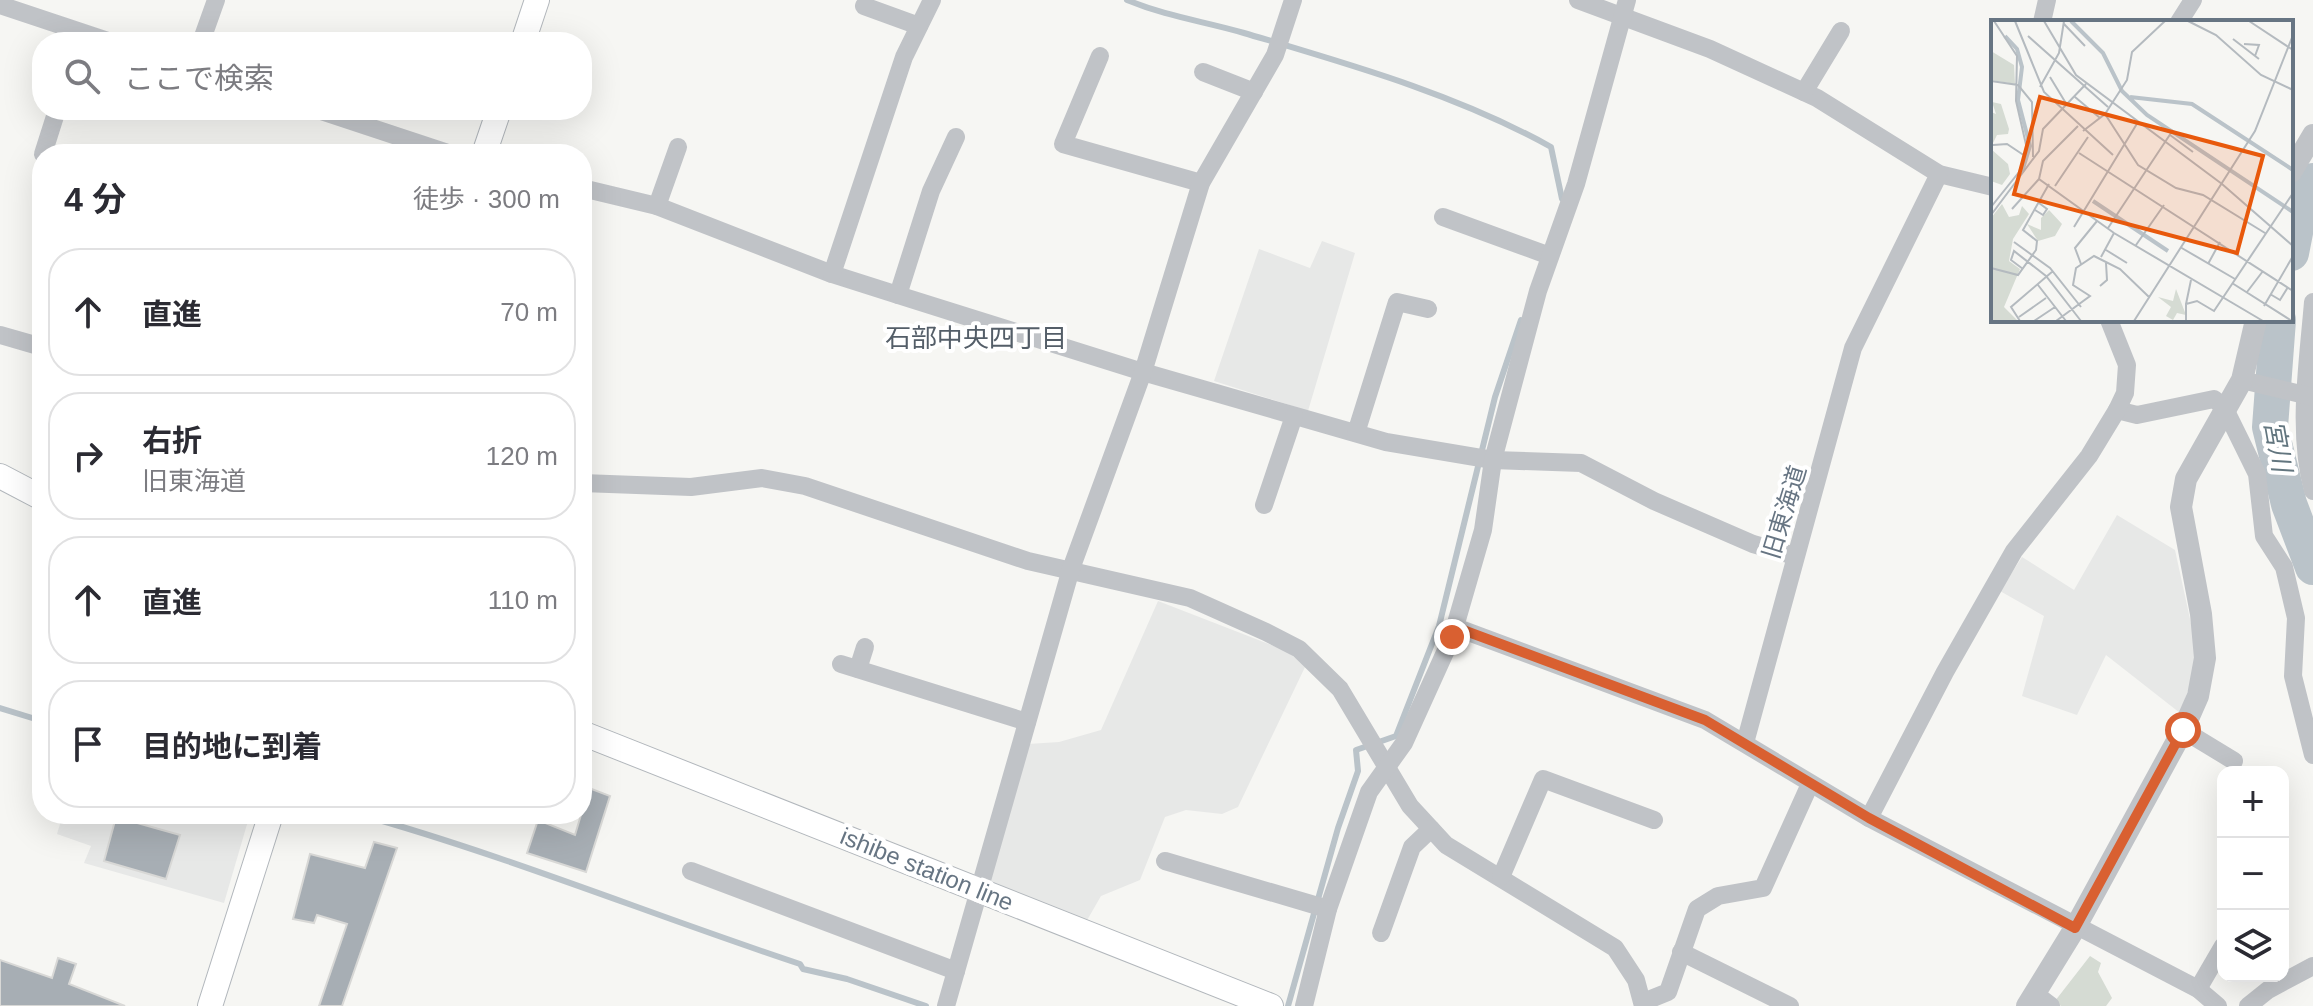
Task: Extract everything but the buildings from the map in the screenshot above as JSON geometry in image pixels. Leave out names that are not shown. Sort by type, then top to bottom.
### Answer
[{"type":"main road","points":[[526,32],[537,0]]},
{"type":"main road","points":[[487,144],[496,120]]},
{"type":"main road","points":[[0,476],[32,493]]},
{"type":"main road","name":"ishibe station line","points":[[592,737],[1271,1006]]},
{"type":"main road","points":[[210,1006],[268,824]]},
{"type":"street","points":[[205,32],[216,0]]},
{"type":"street","points":[[832,274],[904,57],[932,0]]},
{"type":"street","points":[[946,1006],[1071,569],[1143,372],[1201,183],[1275,55],[1293,0]]},
{"type":"street","points":[[1578,0],[1625,7],[1804,92],[1939,174],[1991,187]]},
{"type":"street","points":[[2042,20],[2047,0]]},
{"type":"street","points":[[2180,20],[2193,0]]},
{"type":"street","points":[[0,5],[65,32]]},
{"type":"street","points":[[864,6],[919,26]]},
{"type":"street","points":[[1304,1006],[1328,909],[1369,792],[1388,771],[1404,743],[1455,627],[1483,530],[1493,460],[1550,256],[1576,184],[1625,7]]},
{"type":"street","points":[[1804,92],[1841,31]]},
{"type":"street","points":[[1100,56],[1063,144],[1201,183]]},
{"type":"street","points":[[1203,72],[1254,92]]},
{"type":"street","points":[[46,144],[54,120]]},
{"type":"street","points":[[348,120],[421,144]]},
{"type":"street","points":[[2293,169],[2313,135]]},
{"type":"street","points":[[898,295],[931,191],[956,137]]},
{"type":"street","points":[[657,206],[678,147]]},
{"type":"street","name":"旧東海道","points":[[1745,743],[1853,348],[1939,174]]},
{"type":"street","points":[[592,190],[657,206],[832,274],[1294,416],[1356,433],[1493,460],[1581,463],[1668,507],[1753,544],[1795,556]]},
{"type":"street","points":[[1443,217],[1550,256]]},
{"type":"street","points":[[1356,433],[1397,302],[1428,309]]},
{"type":"street","points":[[2313,302],[2305,462],[2313,491]]},
{"type":"street","points":[[1869,818],[1945,672],[2014,551],[2089,456],[2117,410],[2125,393],[2127,365],[2110,322]]},
{"type":"street","points":[[2037,1002],[2183,730],[2198,696],[2205,658],[2201,614],[2181,507],[2186,479],[2224,407],[2251,382],[2256,322]]},
{"type":"street","points":[[0,335],[32,344]]},
{"type":"street","points":[[2251,382],[2306,395]]},
{"type":"street","points":[[2117,410],[2137,415],[2214,399],[2224,407],[2257,474],[2264,536],[2284,567],[2296,618],[2293,676],[2313,755]]},
{"type":"street","points":[[1264,505],[1294,416]]},
{"type":"street","points":[[592,483],[691,487],[762,478],[805,486],[1028,561],[1190,598],[1299,649],[1340,689],[1410,806],[1446,845],[1615,948],[1636,980],[1643,1004],[1668,992],[1697,909],[1718,896],[1763,888],[1810,784]]},
{"type":"street","points":[[1455,627],[1705,720],[1869,818],[2075,928],[2198,989],[2218,1006]]},
{"type":"street","points":[[865,647],[849,666],[1027,722]]},
{"type":"street","points":[[2183,730],[2234,761]]},
{"type":"street","points":[[1501,877],[1543,779],[1654,820]]},
{"type":"street","points":[[1381,933],[1412,847],[1431,829]]},
{"type":"street","points":[[1165,861],[1328,909]]},
{"type":"street","points":[[691,871],[956,971]]},
{"type":"street","points":[[1681,952],[1790,1006]]},
{"type":"street","points":[[2198,989],[2217,956]]},
{"type":"street","points":[[2248,1006],[2268,990],[2313,966]]},
{"type":"shaded area","points":[[1322,241],[1355,253],[1308,411],[1214,381],[1259,249],[1310,268]]},
{"type":"shaded area","points":[[2117,515],[2175,550],[2197,651],[2180,713],[2106,655],[2077,715],[2022,696],[2044,616],[2000,591],[2022,557],[2074,590]]},
{"type":"shaded area","points":[[1158,601],[1284,650],[1306,665],[1238,807],[1222,814],[1186,810],[1165,817],[1140,880],[1101,896],[1086,922],[986,882],[1028,744],[1059,742],[1101,730]]},
{"type":"shaded area","points":[[60,824],[247,824],[224,903],[84,863],[91,846],[57,834]]},
{"type":"shaded area","points":[[2090,956],[2101,963],[2098,972],[2112,998],[2106,1006],[2061,1006],[2055,1001]]},
{"type":"waterway","points":[[1127,0],[1362,69],[1478,111],[1551,147],[1562,199]]},
{"type":"waterway","name":"宮川","points":[[2293,243],[2300,207],[2313,181]]},
{"type":"waterway","points":[[1288,1006],[1338,828],[1358,771],[1356,750],[1396,736],[1439,626],[1495,397],[1521,320]]},
{"type":"waterway","name":"宮川","points":[[2278,322],[2270,427],[2289,504],[2313,567]]},
{"type":"waterway","points":[[0,708],[32,718]]},
{"type":"waterway","points":[[393,824],[800,964],[803,969],[847,979],[926,1006]]},
{"type":"district","name":"石部中央四丁目","points":[[976,338]]},
{"type":"route","points":[[1452,637],[1455,627],[1705,720],[1869,818],[2075,928],[2183,730]]}]
